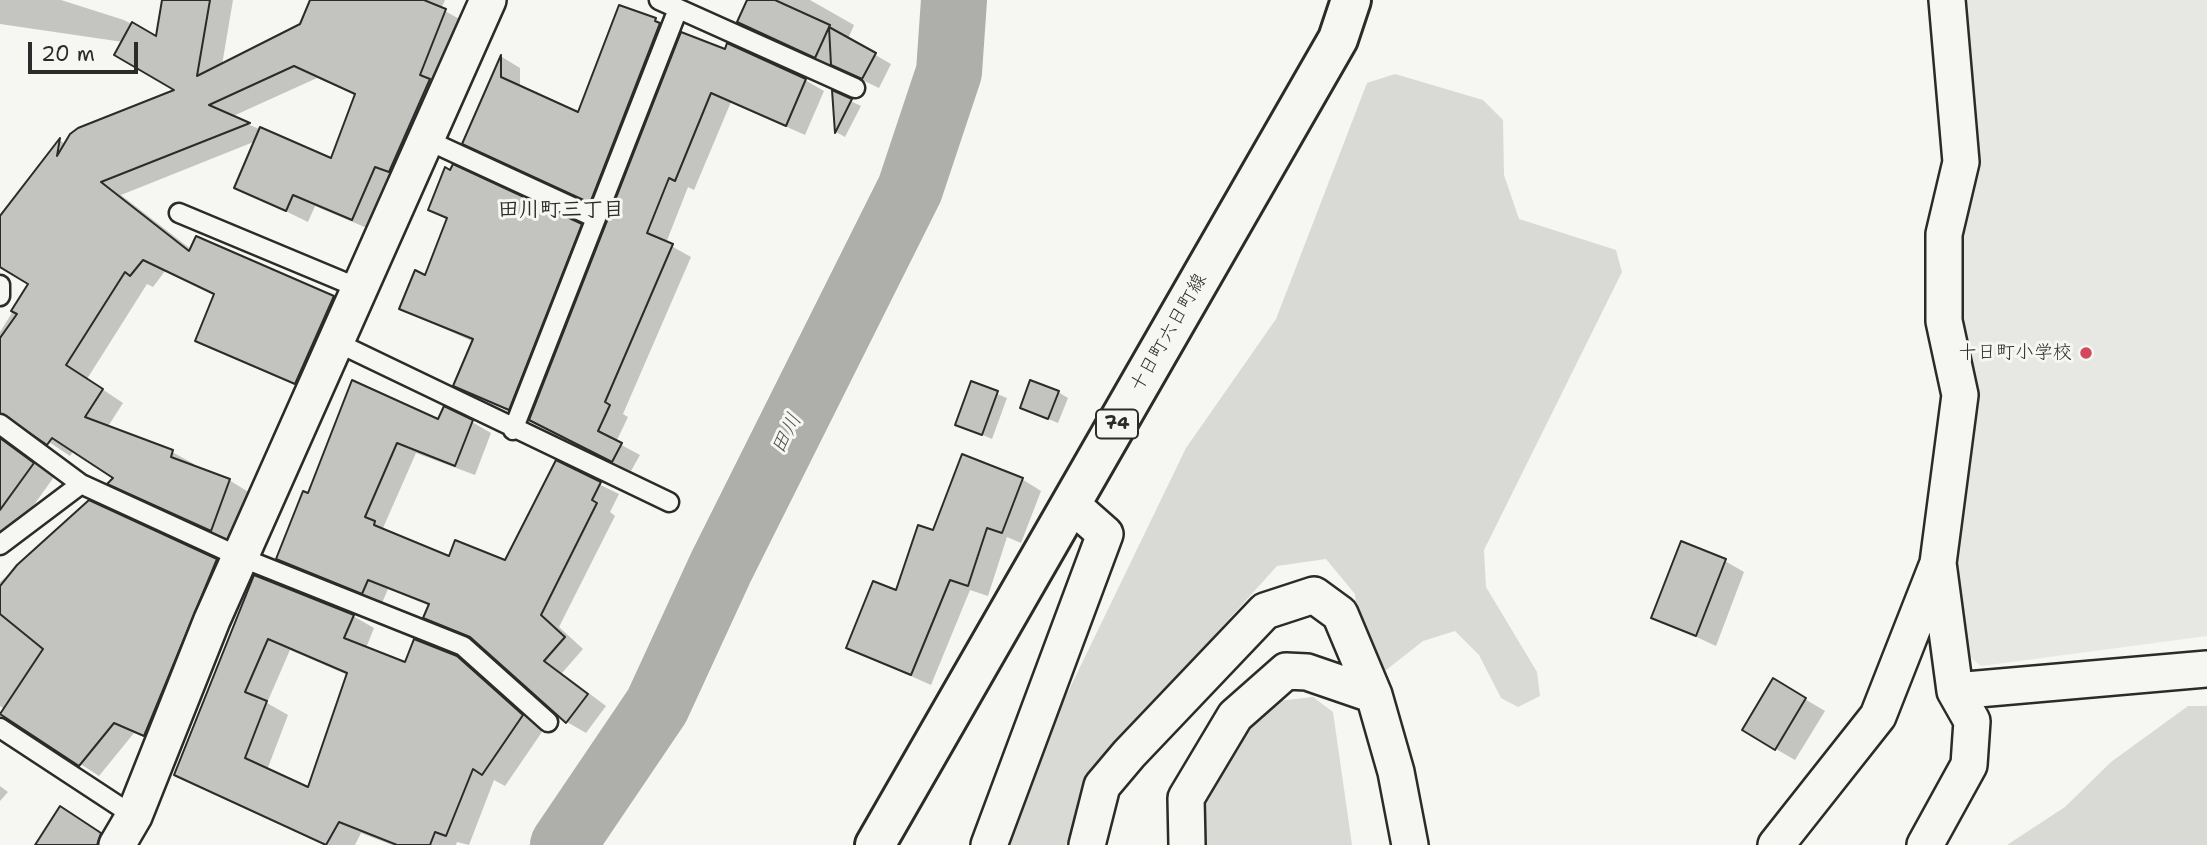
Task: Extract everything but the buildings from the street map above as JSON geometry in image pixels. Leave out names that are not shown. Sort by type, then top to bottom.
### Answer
[{"type":"main road","name":"十日町六日町線","points":[[875,845],[1338,39],[1351,0]]},
{"type":"street","points":[[125,830],[240,557],[338,343],[488,0]]},
{"type":"street","points":[[1776,845],[1878,716],[1938,562],[1960,395],[1944,321],[1944,234],[1961,162],[1947,0]]},
{"type":"street","points":[[989,845],[1105,534],[1071,504]]},
{"type":"street","points":[[1926,845],[1969,765],[1972,721],[1955,691],[1938,562]]},
{"type":"street","points":[[1087,845],[1102,786],[1265,611],[1314,595],[1340,614],[1374,695],[1396,772],[1410,845]]},
{"type":"street","points":[[1955,691],[2207,669]]},
{"type":"street","points":[[1187,845],[1186,798],[1235,716],[1286,671],[1307,672],[1374,695]]},
{"type":"lane","points":[[659,0],[855,88]]},
{"type":"lane","points":[[513,430],[678,9]]},
{"type":"lane","points":[[427,140],[596,218]]},
{"type":"lane","points":[[179,213],[361,289]]},
{"type":"lane","points":[[0,285],[0,296]]},
{"type":"lane","points":[[338,343],[513,430],[669,502]]},
{"type":"lane","points":[[0,424],[81,484],[240,557],[463,646],[548,722]]},
{"type":"lane","points":[[0,545],[81,484]]},
{"type":"lane","points":[[0,728],[125,830]]},
{"type":"shaded area","name":"十日町小学校","points":[[1966,0],[2207,0],[2207,636],[1981,666],[1959,648],[1952,508],[1977,384],[1952,321],[1956,240],[1980,155]]},
{"type":"shaded area","points":[[1395,74],[1483,100],[1503,120],[1504,175],[1519,219],[1616,250],[1622,272],[1484,550],[1486,587],[1537,672],[1540,696],[1518,707],[1501,698],[1479,655],[1455,631],[1423,641],[1376,678],[1362,664],[1355,594],[1326,559],[1277,566],[1100,762],[1066,845],[994,845],[1186,448],[1276,319],[1367,83]]},
{"type":"shaded area","points":[[1313,697],[1333,712],[1352,845],[1198,845],[1196,803],[1249,717],[1278,701]]},
{"type":"shaded area","points":[[2188,706],[2207,706],[2207,845],[2007,845],[2065,807],[2111,762]]},
{"type":"waterway","name":"田川","points":[[563,845],[657,706],[721,567],[910,189],[949,72],[954,0]]},
{"type":"place","name":"十日町小学校","points":[[2086,353]]},
{"type":"district","name":"田川町三丁目","points":[[561,211]]}]
